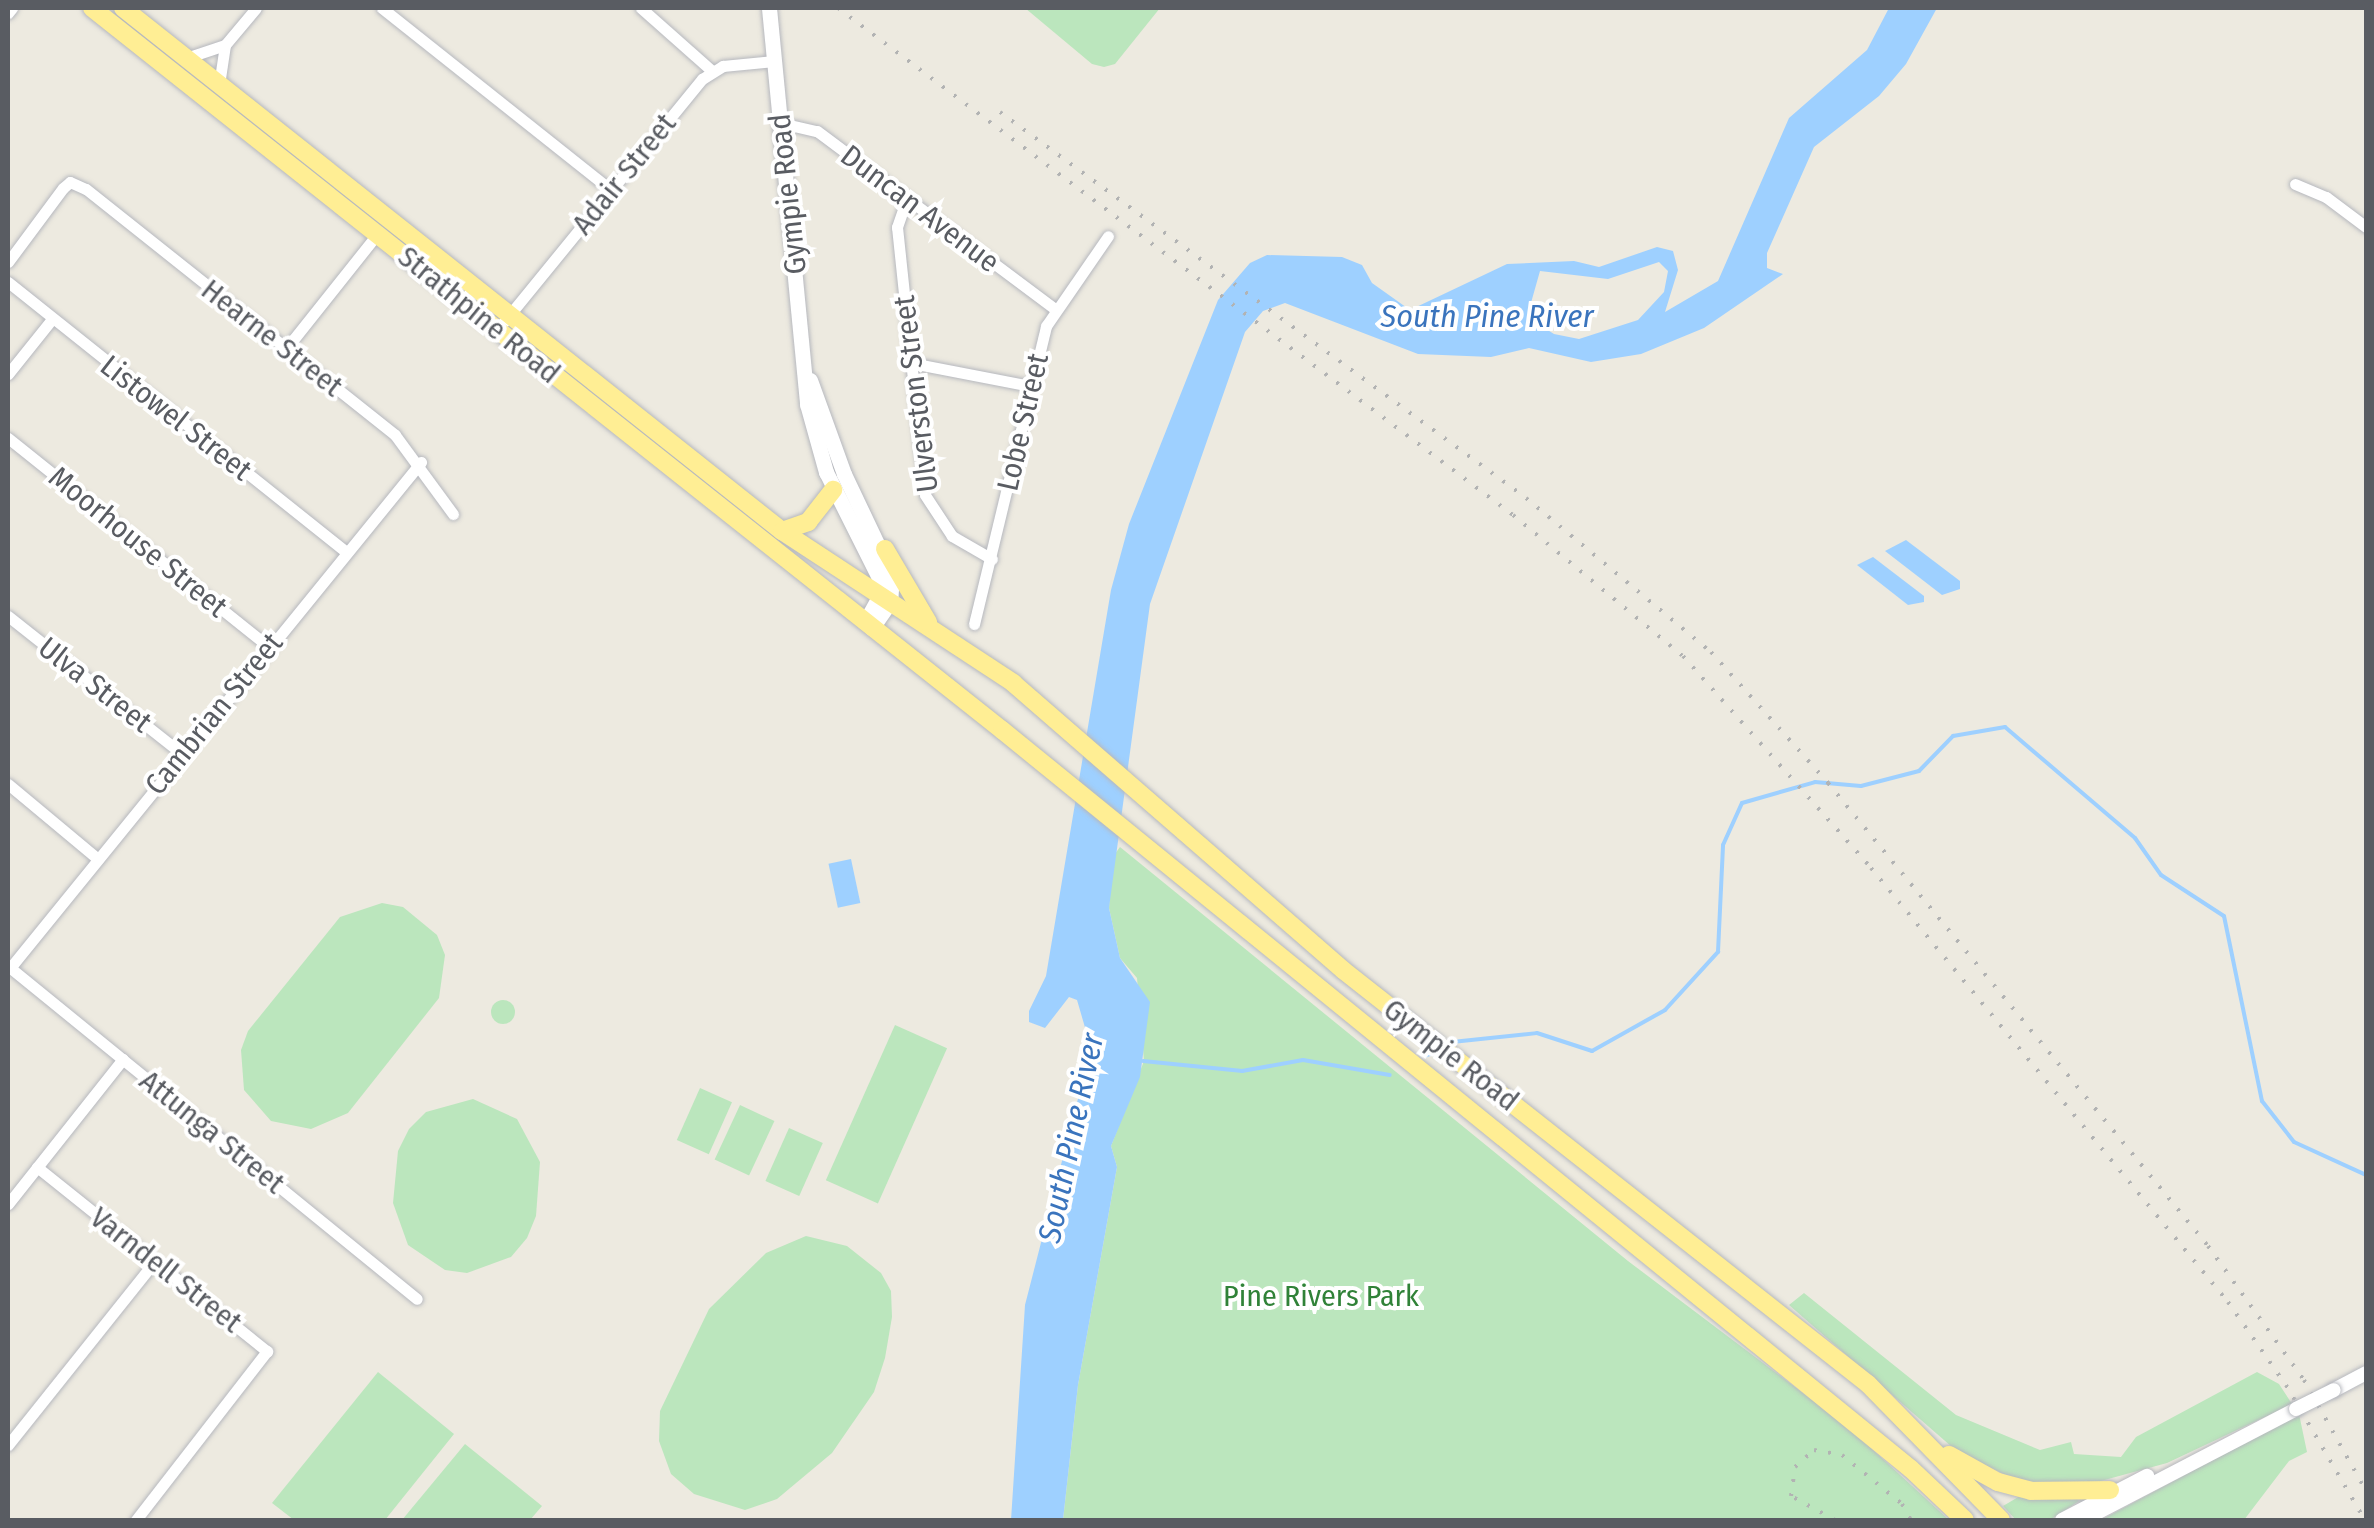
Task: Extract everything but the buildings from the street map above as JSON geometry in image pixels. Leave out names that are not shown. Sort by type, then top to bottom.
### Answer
[{"type":"highway","name":"Strathpine Road","points":[[92,8],[503,322],[869,625]]},
{"type":"highway","name":"Strathpine Road","points":[[123,8],[383,227]]},
{"type":"highway","name":"Strathpine Road","points":[[503,322],[782,531],[884,600]]},
{"type":"highway","points":[[782,531],[808,522],[833,490]]},
{"type":"highway","points":[[885,549],[932,626]]},
{"type":"highway","name":"Gympie Road","points":[[884,600],[932,626],[1028,695],[1342,970],[1837,1358],[1932,1446],[2001,1520]]},
{"type":"highway","name":"Gympie Road","points":[[869,625],[1900,1459],[1965,1520]]},
{"type":"highway","points":[[1932,1446],[2017,1487],[2110,1490]]},
{"type":"main road","name":"Gympie Road","points":[[769,8],[810,380],[810,423],[833,490],[876,568],[884,600]]},
{"type":"main road","name":"Gympie Road","points":[[810,380],[844,474],[885,549],[894,582],[884,600]]},
{"type":"main road","points":[[869,625],[884,600]]},
{"type":"street","points":[[184,58],[204,58],[225,45],[256,8]]},
{"type":"street","points":[[382,8],[611,190]]},
{"type":"street","points":[[641,8],[712,71],[774,62]]},
{"type":"street","points":[[219,85],[225,45]]},
{"type":"street","name":"Adair Street","points":[[503,322],[712,71]]},
{"type":"street","name":"Duncan Avenue","points":[[780,123],[812,128],[1054,309]]},
{"type":"street","name":"Hearne Street","points":[[8,262],[70,182],[421,462],[453,514]]},
{"type":"street","points":[[2295,184],[2326,197],[2366,227]]},
{"type":"street","name":"Ulverston Street","points":[[907,198],[897,227],[927,504],[952,536],[992,560]]},
{"type":"street","points":[[285,350],[383,227]]},
{"type":"street","name":"Lobe Street","points":[[974,624],[1031,386],[1054,309],[1108,236]]},
{"type":"street","name":"Listowel Street","points":[[8,282],[346,552]]},
{"type":"street","points":[[8,374],[52,319]]},
{"type":"street","points":[[911,362],[1031,386]]},
{"type":"street","name":"Moorhouse Street","points":[[8,438],[270,646]]},
{"type":"street","name":"Cambrian Street","points":[[9,967],[421,462]]},
{"type":"street","name":"Ulva Street","points":[[8,616],[182,754]]},
{"type":"street","points":[[8,784],[98,859]]},
{"type":"street","name":"Attunga Street","points":[[9,967],[417,1299]]},
{"type":"street","points":[[8,1204],[123,1059]]},
{"type":"street","name":"Varndell Street","points":[[37,1167],[267,1351],[136,1520]]},
{"type":"street","points":[[8,1445],[154,1262]]},
{"type":"street","points":[[2083,1520],[2180,1465],[2366,1373]]},
{"type":"street","points":[[2062,1520],[2110,1490],[2180,1465]]},
{"type":"green space","points":[[1025,8],[1160,8],[1115,64],[1104,67],[1092,64]]},
{"type":"green space","name":"Pine Rivers Park","points":[[1120,847],[1628,1261],[1848,1427],[1949,1520],[1063,1520],[1078,1385],[1117,1167],[1111,1146],[1144,1061],[1137,978],[1120,958],[1109,908],[1112,858]]},
{"type":"green space","points":[[382,903],[403,907],[437,935],[445,955],[439,998],[348,1113],[311,1129],[271,1121],[244,1090],[241,1050],[248,1031],[340,917]]},
{"type":"green space","points":[[503,1000],[515,1012],[503,1024],[491,1012]]},
{"type":"green space","points":[[895,1025],[947,1048],[878,1203],[826,1180]]},
{"type":"green space","points":[[700,1088],[732,1102],[709,1154],[677,1140]]},
{"type":"green space","points":[[473,1099],[517,1119],[540,1162],[536,1216],[527,1238],[511,1257],[467,1273],[445,1270],[408,1245],[393,1203],[398,1151],[409,1129],[426,1112]]},
{"type":"green space","points":[[740,1105],[774,1121],[749,1175],[715,1159]]},
{"type":"green space","points":[[789,1128],[823,1143],[799,1196],[765,1181]]},
{"type":"green space","points":[[806,1236],[847,1246],[881,1273],[891,1291],[892,1317],[874,1392],[832,1453],[777,1499],[745,1510],[694,1494],[671,1474],[659,1441],[660,1411],[709,1309],[766,1253]]},
{"type":"green space","points":[[1804,1293],[1956,1415],[2040,1450],[2071,1442],[2074,1454],[2121,1457],[2136,1437],[2257,1372],[2279,1384],[2292,1404],[2167,1463],[2086,1485],[2028,1485],[1960,1454],[1789,1305]]},
{"type":"green space","points":[[378,1372],[454,1434],[385,1520],[294,1520],[272,1503]]},
{"type":"green space","points":[[2299,1414],[2307,1452],[2289,1461],[2244,1520],[2101,1520]]},
{"type":"green space","points":[[465,1444],[542,1506],[530,1520],[402,1520]]},
{"type":"green space","points":[[2020,1496],[2079,1501],[2050,1520],[2016,1520],[2003,1506]]},
{"type":"water","name":"South Pine River","points":[[1889,8],[1937,8],[1906,64],[1879,96],[1814,147],[1767,253],[1767,268],[1783,274],[1704,328],[1641,354],[1591,362],[1529,348],[1491,357],[1418,354],[1285,303],[1263,311],[1245,332],[1150,604],[1109,908],[1120,958],[1150,1002],[1140,1077],[1111,1146],[1117,1167],[1078,1385],[1063,1520],[1011,1520],[1025,1305],[1091,1048],[1077,1000],[1069,997],[1045,1028],[1029,1022],[1029,1011],[1046,976],[1111,590],[1129,524],[1218,300],[1250,263],[1267,255],[1342,257],[1362,265],[1372,283],[1410,310],[1507,264],[1574,261],[1599,267],[1657,247],[1673,251],[1678,270],[1665,312],[1718,281],[1789,118],[1867,50]],"holes":[[[1659,262],[1668,271],[1664,292],[1638,320],[1579,339],[1554,334],[1527,317],[1540,271],[1608,279]]]},
{"type":"water","points":[[1906,540],[1960,581],[1960,589],[1942,595],[1885,551]]},
{"type":"water","points":[[1873,557],[1924,596],[1924,602],[1908,605],[1857,565]]},
{"type":"water","points":[[851,859],[860,903],[838,908],[829,864]]},
{"type":"waterway","points":[[1452,1042],[1537,1033],[1592,1051],[1665,1010],[1718,952],[1723,845],[1742,803],[1815,782],[1861,786],[1919,771],[1953,736],[2005,727],[2135,838],[2161,875],[2224,916],[2262,1101],[2294,1142],[2366,1175]]},
{"type":"waterway","points":[[1425,1056],[1432,1053]]},
{"type":"waterway","points":[[1143,1061],[1242,1071],[1303,1060],[1390,1075]]},
{"type":"railway","points":[[838,8],[1513,515],[1683,656],[1871,868],[2228,1302],[2286,1385],[2365,1520]]},
{"type":"railway","points":[[1000,112],[1526,498],[1711,652],[1828,783],[2208,1246],[2304,1380],[2366,1491]]},
{"type":"railway","points":[[1835,1520],[1791,1496],[1795,1467],[1814,1450],[1842,1455],[1902,1504],[1911,1520]]}]
